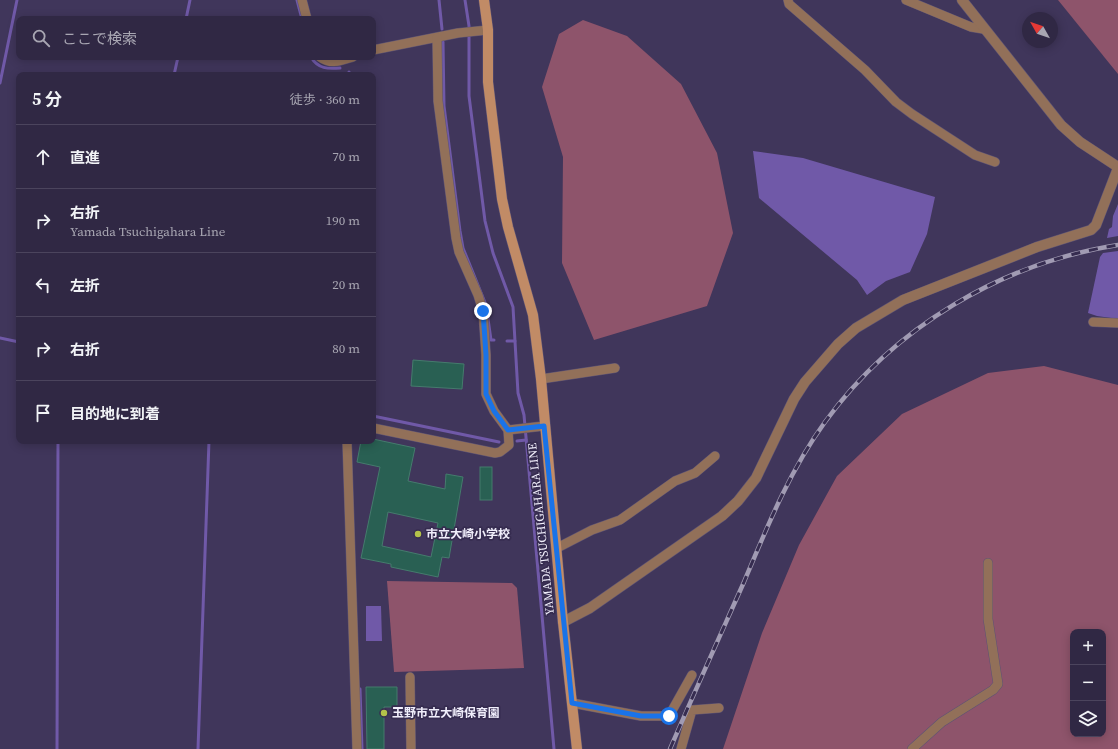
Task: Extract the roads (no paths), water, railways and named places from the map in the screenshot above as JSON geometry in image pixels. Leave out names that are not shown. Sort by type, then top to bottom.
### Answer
[{"type":"main road","name":"YAMADA TSUCHIGAHARA LINE","points":[[484,0],[484,30],[488,82],[502,199],[508,227],[533,315],[541,378],[544,426],[563,622],[577,749]]},
{"type":"street","points":[[302,0],[306,16]]},
{"type":"street","points":[[788,0],[789,4],[865,70],[896,102],[975,155],[995,162]]},
{"type":"street","points":[[906,0],[971,27],[983,29]]},
{"type":"street","points":[[563,622],[590,608],[722,516],[738,501],[756,478],[794,399],[805,382],[833,349],[856,328],[903,300],[1037,247],[1091,230],[1096,225],[1118,167],[1080,142],[1061,125],[983,29],[962,0]]},
{"type":"street","points":[[376,49],[458,33],[484,30]]},
{"type":"street","points":[[376,429],[494,453],[500,452],[510,445],[511,430],[494,411],[486,394],[486,355],[483,311],[478,295],[459,252],[456,238],[438,101],[437,38]]},
{"type":"street","points":[[324,60],[337,62],[343,60]]},
{"type":"street","points":[[1093,322],[1118,323]]},
{"type":"street","points":[[541,378],[615,368]]},
{"type":"street","points":[[511,430],[544,426]]},
{"type":"street","points":[[347,444],[357,749]]},
{"type":"street","points":[[557,548],[592,530],[620,520],[675,481],[695,473],[715,456]]},
{"type":"street","points":[[912,749],[942,722],[994,690],[998,684],[988,619],[988,563]]},
{"type":"street","points":[[572,703],[641,716],[669,716],[692,675]]},
{"type":"street","points":[[410,677],[411,749]]},
{"type":"street","points":[[681,749],[692,710],[719,708]]},
{"type":"waterway","points":[[0,83],[17,0]]},
{"type":"waterway","points":[[187,16],[190,0]]},
{"type":"waterway","points":[[297,0],[301,16]]},
{"type":"waterway","points":[[439,0],[442,29]]},
{"type":"waterway","points":[[465,0],[469,26],[469,96],[485,221],[493,253],[513,307],[518,393],[524,415],[554,749]]},
{"type":"waterway","points":[[443,42],[444,106],[460,231],[463,248],[486,305],[491,340],[494,340]]},
{"type":"waterway","points":[[175,72],[177,60]]},
{"type":"waterway","points":[[313,60],[320,66],[340,68]]},
{"type":"waterway","points":[[0,338],[16,341]]},
{"type":"waterway","points":[[507,341],[515,341]]},
{"type":"waterway","points":[[376,417],[499,442]]},
{"type":"waterway","points":[[517,441],[526,440]]},
{"type":"waterway","points":[[57,749],[58,444]]},
{"type":"waterway","points":[[198,749],[209,444]]},
{"type":"waterway","points":[[360,689],[362,749]]},
{"type":"railway","points":[[670,749],[790,479],[812,440],[853,388],[884,357],[917,329],[954,305],[993,284],[1033,267],[1075,254],[1118,245]]},
{"type":"place","name":"市立大崎小学校","points":[[418,534]]},
{"type":"place","name":"玉野市立大崎保育園","points":[[384,713]]}]
